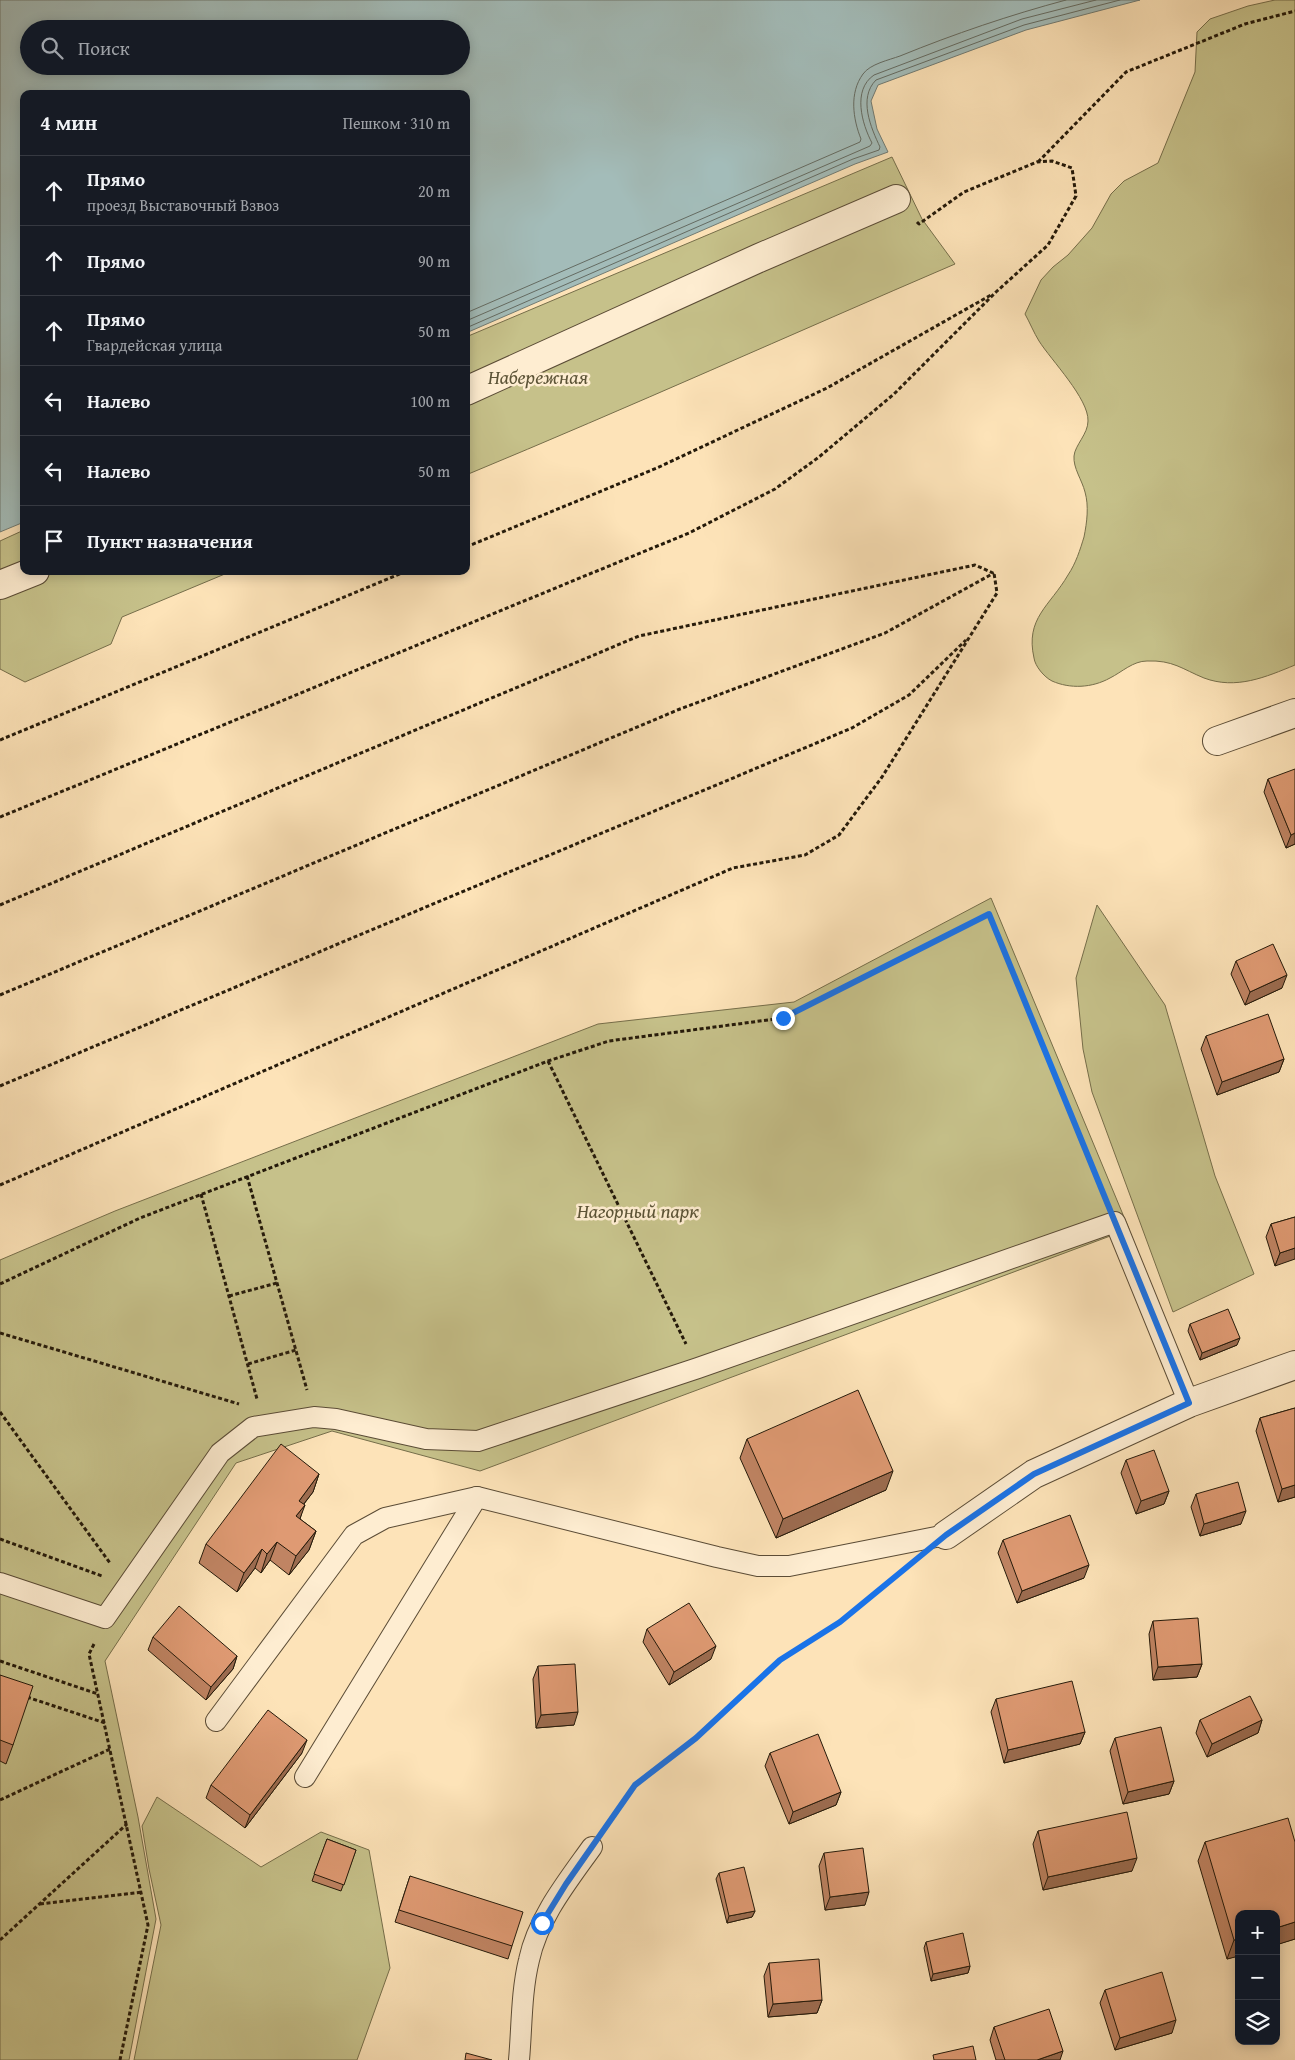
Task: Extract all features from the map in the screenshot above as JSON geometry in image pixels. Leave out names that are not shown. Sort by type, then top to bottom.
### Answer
[{"type":"street","points":[[470,390],[759,258],[896,199]]},
{"type":"street","points":[[0,586],[26,575]]},
{"type":"street","points":[[1217,741],[1295,713]]},
{"type":"street","points":[[946,1535],[1034,1474],[1189,1403],[1295,1365]]},
{"type":"lane","points":[[0,1583],[105,1618],[126,1585],[220,1453],[263,1418],[314,1417],[336,1419],[426,1439],[478,1441],[698,1368],[1115,1222],[1189,1403]]},
{"type":"lane","points":[[216,1721],[354,1535],[384,1518],[477,1497],[758,1566],[789,1566],[946,1535]]},
{"type":"lane","points":[[305,1777],[477,1497]]},
{"type":"lane","points":[[519,2060],[523,1995],[529,1959],[542,1923],[592,1847]]},
{"type":"path","points":[[1037,162],[1126,72],[1245,24],[1295,11]]},
{"type":"path","points":[[0,817],[689,533],[775,489],[819,457],[894,394],[996,292],[1048,245],[1076,196],[1072,168],[1052,161],[1037,162],[964,192],[919,224],[896,199]]},
{"type":"path","points":[[470,545],[657,468],[827,388],[996,292]]},
{"type":"path","points":[[0,905],[639,636],[975,565],[994,573]]},
{"type":"path","points":[[0,1184],[733,868],[805,855],[839,835],[882,777],[997,594],[994,573]]},
{"type":"path","points":[[0,995],[680,709],[885,633],[994,573]]},
{"type":"path","points":[[0,740],[397,575]]},
{"type":"path","points":[[0,1086],[852,728],[909,695],[970,636]]},
{"type":"path","points":[[0,1284],[140,1218],[548,1061],[609,1041],[783,1018],[989,914],[1115,1222]]},
{"type":"path","points":[[548,1061],[698,1368]]},
{"type":"path","points":[[247,1176],[314,1417]]},
{"type":"path","points":[[201,1194],[263,1418]]},
{"type":"path","points":[[229,1296],[277,1283]]},
{"type":"path","points":[[0,1333],[263,1418]]},
{"type":"path","points":[[248,1364],[296,1350]]},
{"type":"path","points":[[0,1412],[126,1585]]},
{"type":"path","points":[[0,1539],[126,1585]]},
{"type":"path","points":[[592,1847],[635,1785],[696,1738],[780,1660],[840,1622],[900,1572]]},
{"type":"path","points":[[89,1654],[143,1892],[148,1925],[120,2060]]},
{"type":"path","points":[[0,1661],[98,1694]]},
{"type":"path","points":[[26,1696],[105,1723]]},
{"type":"path","points":[[0,1800],[110,1748]]},
{"type":"path","points":[[0,1940],[127,1824]]},
{"type":"path","points":[[39,1904],[143,1892]]},
{"type":"green space","points":[[1275,0],[1295,0],[1295,665],[1262,678],[1228,683],[1204,678],[1164,662],[1142,661],[1096,684],[1074,686],[1059,684],[1046,677],[1036,664],[1032,644],[1033,633],[1041,613],[1073,566],[1084,537],[1087,503],[1074,456],[1088,421],[1087,412],[1076,391],[1039,341],[1025,314],[1041,280],[1068,255],[1092,228],[1111,194],[1124,181],[1158,163],[1195,72],[1197,32],[1210,19],[1248,6]]},
{"type":"green space","name":"Набережная","points":[[892,157],[922,219],[955,264],[470,473],[470,335]]},
{"type":"green space","points":[[20,532],[20,575],[222,575],[122,617],[111,644],[25,682],[0,669],[0,541]]},
{"type":"green space","name":"Нагорный парк","points":[[991,898],[1129,1229],[480,1471],[332,1431],[236,1463],[105,1661],[138,1817],[156,1919],[129,2060],[0,2060],[0,1260],[115,1211],[598,1024],[794,1002]]},
{"type":"green space","points":[[1097,905],[1165,1005],[1215,1176],[1254,1274],[1173,1312],[1092,1092],[1083,1049],[1076,978]]},
{"type":"green space","points":[[157,1797],[261,1867],[321,1832],[369,1850],[390,1968],[357,2060],[134,2060],[161,1925],[142,1826]]},
{"type":"water","points":[[0,0],[1140,0],[1026,30],[878,85],[871,101],[877,129],[888,152],[855,164],[470,331],[470,90],[20,90],[20,524],[0,532]]},
{"type":"building","points":[[1295,769],[1295,833],[1291,835],[1268,779]]},
{"type":"building","points":[[1273,944],[1287,975],[1250,992],[1236,961]]},
{"type":"building","points":[[1268,1014],[1284,1059],[1222,1082],[1206,1036]]},
{"type":"building","points":[[1295,1217],[1295,1248],[1280,1253],[1271,1224]]},
{"type":"building","points":[[1228,1309],[1240,1338],[1202,1353],[1190,1324]]},
{"type":"building","points":[[858,1390],[893,1471],[783,1519],[747,1439]]},
{"type":"building","points":[[1295,1408],[1295,1485],[1282,1489],[1260,1418]]},
{"type":"building","points":[[281,1444],[319,1474],[299,1501],[305,1505],[296,1516],[316,1531],[296,1556],[277,1542],[267,1554],[262,1549],[244,1573],[206,1544]]},
{"type":"building","points":[[1154,1450],[1169,1491],[1141,1501],[1126,1460]]},
{"type":"building","points":[[1238,1482],[1246,1511],[1204,1524],[1196,1494]]},
{"type":"building","points":[[1070,1515],[1089,1565],[1022,1591],[1003,1540]]},
{"type":"building","points":[[689,1603],[716,1646],[674,1672],[647,1629]]},
{"type":"building","points":[[179,1606],[237,1656],[211,1687],[153,1637]]},
{"type":"building","points":[[1198,1618],[1202,1664],[1158,1667],[1153,1621]]},
{"type":"building","points":[[575,1664],[578,1712],[541,1715],[538,1666]]},
{"type":"building","points":[[0,1675],[33,1686],[13,1745],[0,1740]]},
{"type":"building","points":[[1072,1681],[1085,1732],[1008,1750],[996,1699]]},
{"type":"building","points":[[1250,1696],[1262,1720],[1212,1744],[1200,1720]]},
{"type":"building","points":[[268,1710],[307,1740],[250,1815],[211,1785]]},
{"type":"building","points":[[1161,1727],[1174,1781],[1128,1792],[1115,1738]]},
{"type":"building","points":[[818,1734],[841,1792],[793,1812],[770,1753]]},
{"type":"building","points":[[1127,1812],[1137,1858],[1048,1877],[1038,1831]]},
{"type":"building","points":[[1288,1818],[1295,1842],[1295,1922],[1280,1927],[1280,1910],[1235,1910],[1234,1940],[1205,1842]]},
{"type":"building","points":[[327,1839],[356,1850],[344,1885],[314,1874]]},
{"type":"building","points":[[863,1848],[869,1892],[830,1897],[824,1853]]},
{"type":"building","points":[[744,1867],[755,1911],[729,1916],[719,1873]]},
{"type":"building","points":[[410,1876],[523,1912],[512,1946],[399,1910]]},
{"type":"building","points":[[963,1933],[970,1966],[933,1974],[926,1942]]},
{"type":"building","points":[[819,1959],[822,2000],[773,2004],[769,1963]]},
{"type":"building","points":[[1162,1972],[1176,2020],[1120,2038],[1105,1990]]},
{"type":"building","points":[[1049,2009],[1063,2051],[1037,2060],[1005,2060],[994,2027]]},
{"type":"building","points":[[973,2046],[976,2060],[934,2060],[933,2055]]},
{"type":"building","points":[[466,2053],[492,2060],[465,2060]]},
{"type":"route","points":[[542,1923],[566,1884],[635,1785],[696,1738],[780,1660],[840,1622],[946,1535],[1034,1474],[1189,1403],[1132,1268],[989,914],[783,1018]]}]
